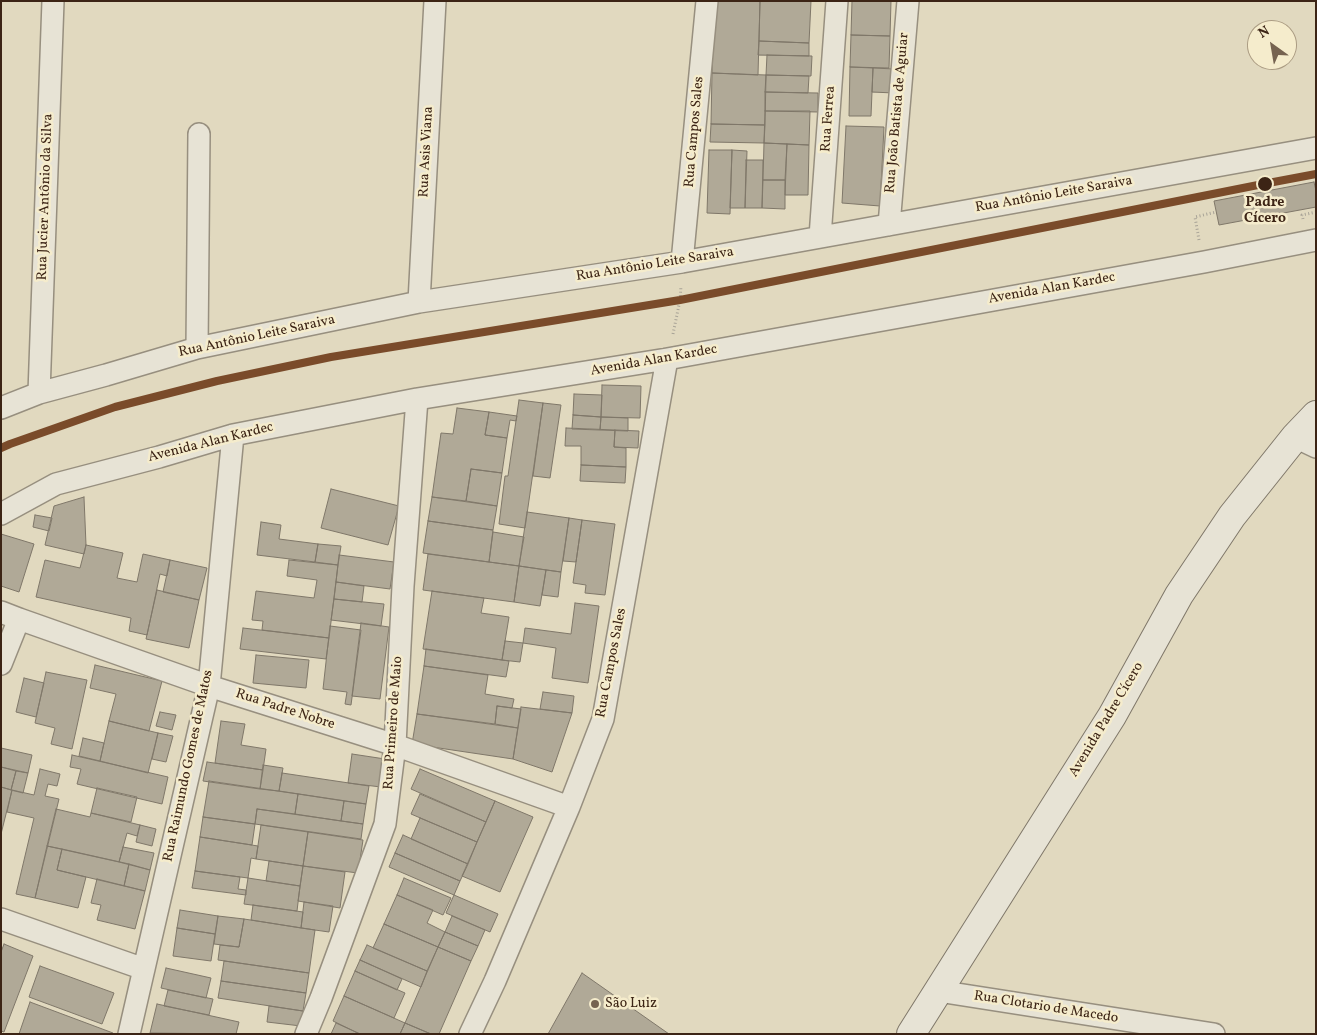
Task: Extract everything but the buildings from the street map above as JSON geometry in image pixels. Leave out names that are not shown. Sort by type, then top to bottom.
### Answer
[{"type":"main road","name":"Avenida Padre Cícero","points":[[911,1034],[1112,716],[1179,595],[1232,516],[1305,442],[1316,415]]},
{"type":"street","name":"Rua Jucier Antônio da Silva","points":[[40,393],[53,1]]},
{"type":"street","name":"Rua Asis Viana","points":[[420,302],[435,1]]},
{"type":"street","name":"Rua Campos Sales","points":[[682,262],[707,1]]},
{"type":"street","name":"Rua Ferrea","points":[[820,237],[838,1]]},
{"type":"street","name":"Rua João Batista de Aguiar","points":[[889,225],[908,1]]},
{"type":"street","points":[[198,348],[200,134]]},
{"type":"street","name":"Rua Antônio Leite Saraiva","points":[[1,408],[40,393],[198,348],[420,302],[682,262],[1316,148]]},
{"type":"street","name":"Avenida Alan Kardec","points":[[1,514],[56,484],[159,457],[233,434],[417,399],[667,360],[1184,266],[1316,240]]},
{"type":"street","name":"Rua Campos Sales","points":[[470,1034],[495,981],[569,807],[603,719],[667,360]]},
{"type":"street","name":"Rua Primeiro de Maio","points":[[306,1034],[385,824],[394,745],[403,586],[417,399]]},
{"type":"street","name":"Rua Raimundo Gomes de Matos","points":[[129,1034],[209,686],[233,434]]},
{"type":"street","points":[[1,664],[10,616]]},
{"type":"street","name":"Rua Padre Nobre","points":[[10,616],[209,686],[394,745],[569,807]]},
{"type":"street","points":[[1,919],[144,969]]},
{"type":"street","name":"Rua Clotario de Macedo","points":[[938,991],[1214,1034]]},
{"type":"path","points":[[1195,217],[1216,212]]},
{"type":"path","points":[[1302,215],[1316,212]]},
{"type":"path","points":[[667,360],[680,300],[682,262]]},
{"type":"transit line","points":[[1,448],[115,407],[217,381],[331,357],[680,300],[1316,174]]},
{"type":"place","name":"Padre Cícero","points":[[1265,184]]},
{"type":"place","name":"São Luiz","points":[[595,1004]]}]
